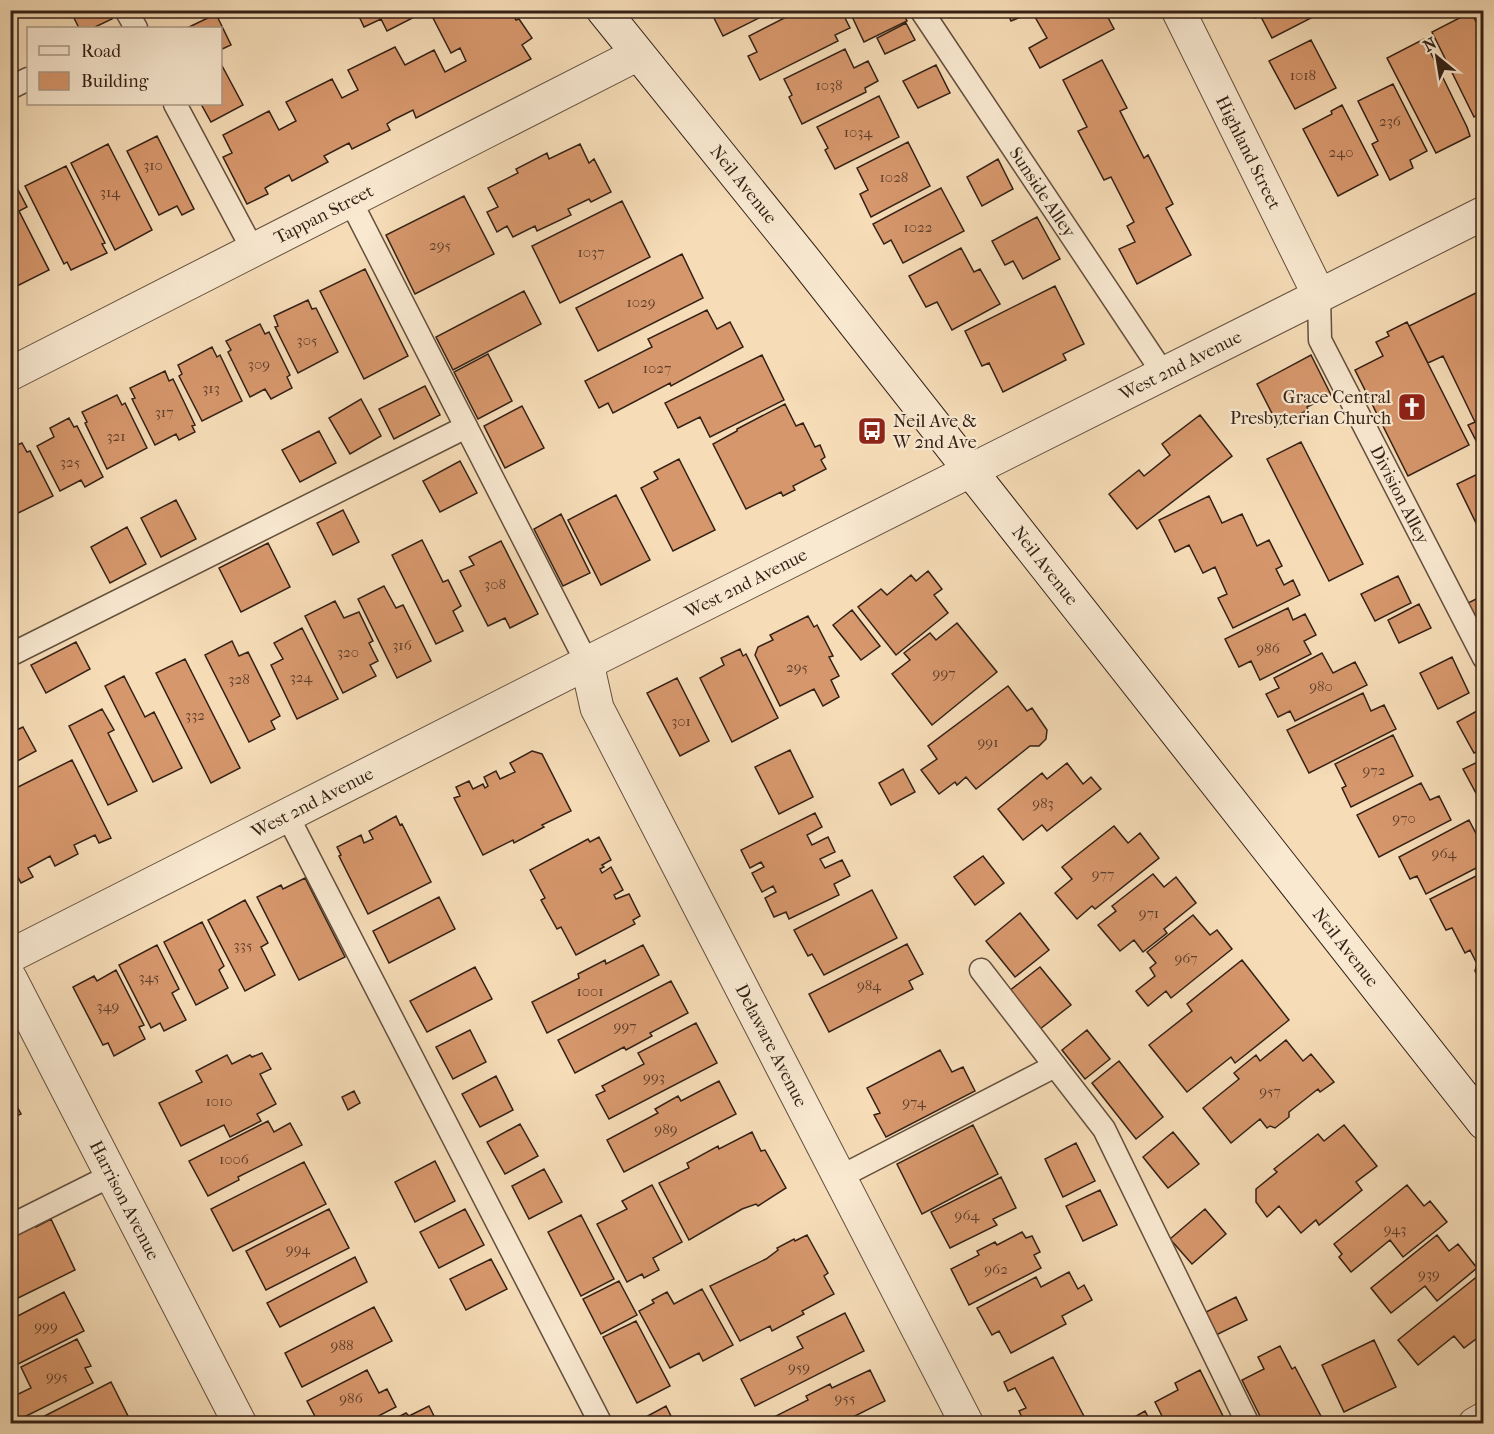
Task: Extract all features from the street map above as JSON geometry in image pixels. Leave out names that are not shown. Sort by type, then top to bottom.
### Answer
[{"type":"street","name":"Neil Avenue","points":[[603,10],[803,258],[1484,1123]]},
{"type":"street","name":"Highland Street","points":[[1178,10],[1319,295]]},
{"type":"street","name":"Tappan Street","points":[[10,374],[638,54]]},
{"type":"street","name":"West 2nd Avenue","points":[[10,956],[587,663],[1484,213]]},
{"type":"street","name":"Delaware Avenue","points":[[587,663],[597,708],[967,1424]]},
{"type":"street","name":"Harrison Avenue","points":[[10,978],[240,1424]]},
{"type":"street","points":[[1475,1424],[1484,1419]]},
{"type":"lane","name":"Sunside Alley","points":[[921,10],[1163,373]]},
{"type":"lane","points":[[10,88],[27,80]]},
{"type":"lane","points":[[176,105],[253,250]]},
{"type":"lane","points":[[350,200],[587,663]]},
{"type":"lane","name":"Division Alley","points":[[1319,295],[1320,340],[1484,658]]},
{"type":"lane","points":[[10,655],[466,427]]},
{"type":"lane","points":[[287,815],[602,1424]]},
{"type":"lane","points":[[981,970],[1104,1129],[1248,1424]]},
{"type":"lane","points":[[840,1177],[1055,1066]]},
{"type":"lane","points":[[10,1226],[112,1175]]},
{"type":"building","points":[[70,10],[107,10],[112,19],[95,27],[78,27]]},
{"type":"building","points":[[356,10],[428,10],[387,31],[381,19],[364,27]]},
{"type":"building","points":[[442,10],[510,10],[532,38],[522,45],[531,59],[416,118],[413,110],[393,120],[387,124],[390,130],[352,149],[349,143],[324,156],[328,162],[292,181],[289,175],[265,188],[268,194],[247,204],[223,157],[232,153],[223,135],[269,111],[279,130],[296,121],[286,102],[332,79],[342,98],[358,90],[348,70],[395,47],[405,65],[434,50],[445,72],[466,61],[460,48],[451,53],[432,16]]},
{"type":"building","points":[[710,10],[788,10],[772,18],[769,13],[723,36]]},
{"type":"building","points":[[800,10],[841,10],[850,28],[835,35],[838,41],[760,80],[748,56],[757,52],[749,36]]},
{"type":"building","points":[[849,10],[902,10],[907,21],[864,42]]},
{"type":"building","points":[[1006,10],[1038,10],[1011,21]]},
{"type":"building","points":[[1047,10],[1104,10],[1114,29],[1040,68],[1029,48],[1047,38],[1035,17]]},
{"type":"building","points":[[1251,10],[1309,10],[1313,17],[1272,38],[1260,15],[1255,18]]},
{"type":"building","points":[[1471,12],[1484,37],[1484,121],[1480,122],[1477,115],[1474,117],[1432,32]]},
{"type":"building","points":[[216,14],[231,45],[222,49],[222,27],[189,27]]},
{"type":"building","points":[[906,23],[915,40],[885,54],[877,38]]},
{"type":"building","points":[[1424,39],[1470,136],[1436,153],[1387,58]]},
{"type":"building","points":[[1311,40],[1336,88],[1295,109],[1269,61]]},
{"type":"building","points":[[845,49],[854,68],[868,61],[878,81],[865,88],[866,92],[802,124],[789,97],[792,95],[784,79]]},
{"type":"building","points":[[1102,60],[1127,108],[1120,111],[1144,158],[1148,155],[1173,204],[1166,208],[1191,255],[1137,284],[1119,249],[1135,242],[1127,226],[1134,222],[1111,177],[1104,180],[1078,131],[1087,127],[1063,80]]},
{"type":"building","points":[[936,65],[950,93],[918,108],[903,81]]},
{"type":"building","points":[[222,66],[243,105],[211,122],[202,105],[222,105]]},
{"type":"building","points":[[1393,84],[1427,151],[1410,160],[1413,168],[1390,180],[1372,144],[1378,141],[1358,101]]},
{"type":"building","points":[[879,96],[899,137],[835,169],[825,150],[828,148],[817,127]]},
{"type":"building","points":[[1342,105],[1378,175],[1338,196],[1303,129],[1332,114],[1331,111]]},
{"type":"building","points":[[157,136],[194,209],[182,215],[177,206],[159,215],[127,151]]},
{"type":"building","points":[[908,142],[930,186],[871,217],[860,194],[868,190],[857,168]]},
{"type":"building","points":[[108,144],[152,230],[115,250],[71,163]]},
{"type":"building","points":[[580,144],[589,163],[594,159],[611,192],[591,202],[589,199],[568,209],[571,215],[537,231],[535,226],[513,237],[507,226],[497,232],[487,212],[498,207],[488,188],[518,173],[516,169],[547,153],[549,159]]},
{"type":"building","points":[[998,159],[1013,189],[982,206],[967,177]]},
{"type":"building","points":[[66,166],[105,243],[102,244],[107,253],[71,270],[67,262],[64,264],[25,186]]},
{"type":"building","points":[[15,184],[27,207],[19,211],[49,270],[15,287],[10,279],[10,187]]},
{"type":"building","points":[[941,188],[964,231],[903,263],[891,240],[884,244],[873,224]]},
{"type":"building","points":[[464,196],[494,254],[415,294],[386,235]]},
{"type":"building","points":[[622,201],[650,257],[560,303],[532,246]]},
{"type":"building","points":[[1037,217],[1060,259],[1023,279],[1013,261],[1005,265],[992,241]]},
{"type":"building","points":[[961,248],[974,272],[980,269],[1000,304],[952,330],[937,302],[926,307],[909,276]]},
{"type":"building","points":[[682,254],[703,298],[598,351],[576,308]]},
{"type":"building","points":[[365,269],[408,356],[364,379],[320,291]]},
{"type":"building","points":[[1055,286],[1084,344],[1063,354],[1066,360],[1003,392],[989,363],[982,366],[965,331]]},
{"type":"building","points":[[1484,289],[1483,454],[1468,425],[1475,422],[1443,356],[1428,363],[1409,326]]},
{"type":"building","points":[[524,291],[541,324],[453,370],[436,337]]},
{"type":"building","points":[[308,300],[312,309],[316,308],[338,352],[298,373],[275,327],[278,326],[274,316]]},
{"type":"building","points":[[707,310],[717,329],[730,322],[743,347],[671,386],[670,383],[613,413],[608,403],[599,408],[585,381],[652,347],[648,339]]},
{"type":"building","name":"Grace Central Presbyterian Church","points":[[1407,322],[1469,445],[1408,476],[1355,370],[1383,356],[1376,342],[1389,336],[1387,332]]},
{"type":"building","points":[[260,324],[265,334],[269,332],[290,375],[287,377],[292,388],[271,399],[265,389],[250,397],[228,352],[231,350],[226,341]]},
{"type":"building","points":[[212,347],[217,357],[220,355],[242,401],[202,421],[179,376],[182,374],[178,365]]},
{"type":"building","points":[[488,354],[512,401],[478,419],[454,372]]},
{"type":"building","points":[[762,355],[784,400],[710,437],[700,417],[678,428],[665,403]]},
{"type":"building","points":[[1311,355],[1331,395],[1278,425],[1257,384]]},
{"type":"building","points":[[165,371],[169,381],[173,379],[195,425],[192,426],[195,432],[179,440],[176,434],[155,445],[132,399],[135,398],[130,388]]},
{"type":"building","points":[[425,386],[440,415],[394,439],[379,409]]},
{"type":"building","points":[[117,395],[122,405],[125,403],[147,448],[107,469],[82,412]]},
{"type":"building","points":[[361,399],[381,436],[350,454],[329,418]]},
{"type":"building","points":[[785,404],[796,426],[803,423],[815,447],[820,445],[825,457],[821,460],[826,469],[793,486],[795,490],[783,496],[781,492],[746,509],[713,444]]},
{"type":"building","points":[[522,406],[544,448],[505,468],[484,426]]},
{"type":"building","points":[[1200,415],[1232,456],[1137,529],[1109,494],[1139,470],[1144,476],[1170,455],[1162,444]]},
{"type":"building","points":[[69,418],[74,427],[77,426],[103,477],[85,487],[81,480],[60,491],[37,446],[54,437],[50,428]]},
{"type":"building","points":[[319,431],[336,463],[300,482],[282,450]]},
{"type":"building","points":[[1301,442],[1363,564],[1329,581],[1267,459]]},
{"type":"building","points":[[22,443],[27,452],[30,451],[53,496],[12,516],[10,512],[10,448]]},
{"type":"building","points":[[679,459],[715,530],[673,551],[641,488],[658,479],[654,472]]},
{"type":"building","points":[[460,461],[477,493],[440,512],[423,481]]},
{"type":"building","points":[[1484,471],[1484,522],[1477,525],[1457,484]]},
{"type":"building","points":[[616,495],[650,560],[601,585],[568,520]]},
{"type":"building","points":[[1209,496],[1222,523],[1242,514],[1257,546],[1269,540],[1282,566],[1276,569],[1284,585],[1293,580],[1300,595],[1233,628],[1218,598],[1227,594],[1215,567],[1203,573],[1189,545],[1175,552],[1159,520]]},
{"type":"building","points":[[176,500],[196,539],[161,557],[141,518]]},
{"type":"building","points":[[343,510],[359,542],[333,555],[317,523]]},
{"type":"building","points":[[561,514],[590,573],[563,586],[534,529]]},
{"type":"building","points":[[127,527],[146,564],[110,583],[91,547]]},
{"type":"building","points":[[422,540],[443,582],[448,580],[461,606],[453,611],[463,631],[436,644],[392,555]]},
{"type":"building","points":[[501,541],[538,614],[510,628],[505,618],[488,626],[460,571],[474,565],[469,557]]},
{"type":"building","points":[[268,543],[290,587],[241,612],[219,568]]},
{"type":"building","points":[[928,571],[942,589],[934,595],[948,613],[896,655],[858,607],[881,589],[887,595],[911,575],[916,581]]},
{"type":"building","points":[[1398,576],[1411,603],[1375,621],[1361,594]]},
{"type":"building","points":[[384,586],[396,608],[403,605],[431,661],[397,678],[358,599]]},
{"type":"building","points":[[1484,595],[1484,635],[1468,603]]},
{"type":"building","points":[[335,601],[344,618],[359,612],[373,641],[369,643],[378,661],[370,665],[376,676],[343,693],[305,616]]},
{"type":"building","points":[[1419,604],[1431,628],[1399,643],[1388,620]]},
{"type":"building","points":[[1288,608],[1293,620],[1305,614],[1316,635],[1304,641],[1311,654],[1260,680],[1251,661],[1239,667],[1225,639]]},
{"type":"building","points":[[852,610],[880,646],[861,660],[833,625]]},
{"type":"building","points":[[808,616],[814,627],[817,625],[833,656],[829,657],[839,676],[831,680],[839,697],[823,706],[814,689],[780,706],[755,655],[758,647],[773,640],[770,635]]},
{"type":"building","points":[[957,623],[997,672],[932,725],[892,674],[910,660],[904,653],[930,633],[936,640]]},
{"type":"building","points":[[302,628],[338,699],[297,719],[271,665],[283,659],[274,643]]},
{"type":"building","points":[[232,641],[239,656],[248,652],[280,716],[271,721],[275,729],[249,742],[205,655]]},
{"type":"building","points":[[76,642],[90,669],[46,693],[31,665]]},
{"type":"building","points":[[740,649],[743,656],[746,654],[778,718],[732,742],[700,678],[724,665],[721,658]]},
{"type":"building","points":[[1322,653],[1333,673],[1355,662],[1367,685],[1295,721],[1290,711],[1278,717],[1266,694],[1279,688],[1274,678]]},
{"type":"building","points":[[1452,657],[1469,693],[1438,709],[1420,673]]},
{"type":"building","points":[[185,659],[240,768],[211,783],[156,673]]},
{"type":"building","points":[[124,676],[145,717],[154,712],[182,768],[153,782],[105,686]]},
{"type":"building","points":[[677,678],[709,741],[680,756],[647,693]]},
{"type":"building","points":[[1008,686],[1027,711],[1032,708],[1047,730],[1046,739],[1039,746],[1030,746],[976,789],[966,777],[957,785],[955,782],[939,794],[921,770],[937,759],[928,746]]},
{"type":"building","points":[[10,693],[17,705],[10,708]]},
{"type":"building","points":[[1363,693],[1371,711],[1384,705],[1396,729],[1309,773],[1287,730]]},
{"type":"building","points":[[1484,707],[1484,748],[1474,753],[1457,722]]},
{"type":"building","points":[[102,709],[114,730],[108,733],[137,791],[108,805],[69,726]]},
{"type":"building","points":[[23,727],[36,751],[10,765],[10,733]]},
{"type":"building","points":[[1393,735],[1413,776],[1351,807],[1342,788],[1346,786],[1335,764]]},
{"type":"building","points":[[790,750],[813,797],[779,814],[755,767]]},
{"type":"building","points":[[532,751],[542,754],[571,811],[542,825],[544,827],[514,843],[513,840],[483,855],[454,798],[460,796],[456,787],[469,781],[473,789],[483,784],[485,788],[488,786],[484,777],[496,771],[500,779],[515,772],[510,763]]},
{"type":"building","points":[[1484,759],[1484,808],[1463,769]]},
{"type":"building","points":[[72,760],[111,838],[99,843],[95,835],[74,845],[78,854],[55,866],[50,856],[28,868],[33,877],[21,883],[10,862],[10,791]]},
{"type":"building","points":[[1067,763],[1083,784],[1091,777],[1101,789],[1047,831],[1042,825],[1023,840],[998,809],[1042,773],[1047,779]]},
{"type":"building","points":[[903,769],[915,792],[891,805],[879,783]]},
{"type":"building","points":[[1421,783],[1430,800],[1439,796],[1451,820],[1379,857],[1357,815]]},
{"type":"building","points":[[815,813],[822,827],[807,835],[812,845],[828,837],[835,852],[820,859],[825,868],[842,860],[850,876],[834,884],[839,895],[789,919],[786,912],[774,917],[765,898],[776,892],[773,886],[762,892],[752,873],[764,867],[761,862],[750,868],[741,850]]},
{"type":"building","points":[[396,816],[431,882],[368,914],[339,856],[341,855],[337,847],[361,835],[364,843],[373,839],[369,831]]},
{"type":"building","points":[[1469,820],[1484,849],[1484,864],[1426,894],[1417,876],[1410,879],[1399,857]]},
{"type":"building","points":[[1114,826],[1128,843],[1140,833],[1159,858],[1095,909],[1092,906],[1077,919],[1055,893],[1072,879],[1062,867]]},
{"type":"building","points":[[599,837],[611,860],[602,865],[604,867],[600,869],[602,873],[611,867],[623,890],[614,895],[616,899],[629,894],[640,916],[633,920],[635,924],[576,955],[561,927],[557,929],[541,900],[545,898],[530,870],[588,839],[590,842]]},
{"type":"building","points":[[983,856],[1004,883],[975,905],[954,877]]},
{"type":"building","points":[[1484,872],[1484,981],[1475,971],[1477,964],[1470,950],[1465,953],[1452,928],[1446,930],[1430,899]]},
{"type":"building","points":[[1153,874],[1164,887],[1176,877],[1196,903],[1164,929],[1167,933],[1143,952],[1134,940],[1120,951],[1098,925],[1116,911],[1112,906]]},
{"type":"building","points":[[305,878],[345,957],[299,980],[257,897],[281,885],[283,889]]},
{"type":"building","points":[[872,890],[897,938],[824,975],[812,954],[808,956],[794,930]]},
{"type":"building","points":[[439,897],[455,929],[389,963],[373,931]]},
{"type":"building","points":[[245,900],[268,943],[261,947],[275,975],[245,991],[208,920]]},
{"type":"building","points":[[1020,913],[1049,950],[1015,977],[986,941]]},
{"type":"building","points":[[1193,915],[1210,935],[1217,930],[1232,949],[1171,998],[1166,991],[1148,1006],[1136,991],[1155,976],[1150,968],[1156,963],[1147,952]]},
{"type":"building","points":[[202,922],[224,966],[219,970],[228,988],[196,1005],[164,942]]},
{"type":"building","points":[[907,944],[923,974],[909,981],[913,989],[829,1032],[809,994]]},
{"type":"building","points":[[157,945],[179,989],[172,993],[186,1020],[164,1031],[160,1023],[151,1028],[119,965]]},
{"type":"building","points":[[643,945],[659,975],[547,1033],[532,1002],[579,978],[578,974],[605,960],[606,964]]},
{"type":"building","points":[[1242,960],[1289,1020],[1235,1063],[1231,1057],[1187,1092],[1149,1045],[1192,1011],[1187,1004]]},
{"type":"building","points":[[475,967],[492,999],[427,1032],[410,1001]]},
{"type":"building","points":[[1040,967],[1071,1005],[1040,1029],[1009,991]]},
{"type":"building","points":[[116,970],[144,1025],[139,1027],[145,1039],[114,1056],[108,1043],[103,1045],[73,987],[94,976],[97,981]]},
{"type":"building","points":[[671,981],[688,1013],[650,1033],[652,1036],[626,1050],[624,1047],[575,1073],[558,1040]]},
{"type":"building","points":[[696,1023],[717,1063],[609,1119],[596,1095],[605,1091],[602,1086],[644,1064],[638,1053]]},
{"type":"building","points":[[470,1030],[486,1062],[453,1079],[436,1047]]},
{"type":"building","points":[[1087,1030],[1110,1059],[1085,1079],[1062,1050]]},
{"type":"building","points":[[1286,1040],[1303,1061],[1311,1054],[1334,1082],[1320,1092],[1318,1089],[1289,1112],[1289,1117],[1275,1128],[1270,1126],[1267,1128],[1260,1119],[1231,1143],[1203,1108],[1239,1079],[1234,1073],[1256,1055],[1260,1061]]},
{"type":"building","points":[[940,1050],[952,1072],[963,1067],[975,1091],[886,1137],[874,1115],[880,1113],[867,1088]]},
{"type":"building","points":[[262,1053],[271,1069],[260,1074],[276,1104],[257,1114],[261,1121],[230,1137],[224,1125],[181,1146],[159,1103],[202,1082],[196,1071],[227,1055],[232,1064],[250,1055],[252,1057]]},
{"type":"building","points":[[1119,1061],[1163,1117],[1136,1139],[1092,1083]]},
{"type":"building","points":[[496,1076],[513,1110],[480,1127],[462,1094]]},
{"type":"building","points":[[719,1081],[736,1114],[624,1172],[607,1140],[658,1113],[655,1109],[678,1096],[681,1101]]},
{"type":"building","points":[[354,1091],[360,1103],[348,1110],[342,1097]]},
{"type":"building","points":[[10,1094],[21,1114],[10,1119]]},
{"type":"building","points":[[268,1121],[274,1132],[290,1123],[302,1145],[238,1177],[239,1180],[208,1196],[189,1161]]},
{"type":"building","points":[[520,1124],[538,1156],[505,1174],[487,1142]]},
{"type":"building","points":[[973,1125],[998,1174],[922,1214],[897,1164]]},
{"type":"building","points":[[1344,1125],[1377,1166],[1356,1182],[1362,1190],[1319,1225],[1316,1220],[1301,1233],[1279,1206],[1267,1217],[1256,1202],[1256,1189],[1277,1172],[1274,1169],[1318,1134],[1324,1141]]},
{"type":"building","points":[[752,1132],[761,1151],[765,1150],[786,1188],[758,1206],[756,1204],[742,1209],[689,1240],[659,1183],[689,1168],[687,1163],[718,1146],[719,1149]]},
{"type":"building","points":[[1173,1132],[1199,1164],[1168,1188],[1143,1157]]},
{"type":"building","points":[[1076,1143],[1095,1181],[1063,1197],[1045,1159]]},
{"type":"building","points":[[435,1161],[455,1201],[415,1222],[395,1182]]},
{"type":"building","points":[[304,1162],[326,1204],[233,1251],[211,1209]]},
{"type":"building","points":[[544,1169],[562,1202],[529,1219],[512,1186]]},
{"type":"building","points":[[1001,1177],[1016,1208],[993,1219],[997,1225],[950,1248],[931,1212]]},
{"type":"building","points":[[652,1185],[682,1242],[653,1258],[659,1270],[644,1278],[642,1274],[627,1282],[597,1224],[627,1209],[622,1201]]},
{"type":"building","points":[[1407,1185],[1424,1206],[1430,1201],[1447,1222],[1403,1257],[1390,1240],[1351,1272],[1339,1257],[1342,1254],[1334,1244]]},
{"type":"building","points":[[1100,1190],[1117,1225],[1083,1241],[1066,1206]]},
{"type":"building","points":[[329,1209],[349,1248],[266,1290],[246,1251]]},
{"type":"building","points":[[465,1209],[484,1245],[439,1268],[420,1232]]},
{"type":"building","points":[[1205,1209],[1226,1234],[1192,1264],[1170,1239]]},
{"type":"building","points":[[581,1215],[614,1279],[581,1296],[548,1232]]},
{"type":"building","points":[[51,1219],[75,1270],[10,1302],[10,1233],[33,1222],[36,1227]]},
{"type":"building","points":[[1022,1232],[1026,1238],[1032,1236],[1040,1252],[1034,1255],[1041,1268],[969,1305],[951,1269],[979,1255],[977,1251],[995,1242],[997,1245]]},
{"type":"building","points":[[807,1235],[828,1273],[824,1276],[834,1294],[802,1311],[804,1314],[772,1331],[770,1326],[740,1341],[710,1286],[766,1259],[778,1250],[777,1248],[794,1239],[795,1241]]},
{"type":"building","points":[[1437,1235],[1449,1251],[1458,1244],[1477,1268],[1437,1301],[1425,1286],[1391,1313],[1371,1288]]},
{"type":"building","points":[[355,1257],[367,1282],[280,1327],[267,1303]]},
{"type":"building","points":[[491,1259],[507,1289],[466,1310],[450,1279]]},
{"type":"building","points":[[1484,1271],[1484,1333],[1464,1348],[1454,1336],[1418,1365],[1398,1340]]},
{"type":"building","points":[[1069,1272],[1078,1289],[1084,1285],[1092,1300],[1062,1316],[1066,1324],[1011,1353],[999,1331],[992,1335],[977,1308],[1036,1277],[1041,1287]]},
{"type":"building","points":[[619,1281],[637,1315],[601,1334],[583,1299]]},
{"type":"building","points":[[702,1289],[733,1345],[703,1361],[699,1353],[670,1368],[639,1311],[654,1303],[652,1300],[667,1292],[674,1304]]},
{"type":"building","points":[[64,1292],[84,1331],[10,1368],[10,1320]]},
{"type":"building","points":[[1236,1297],[1247,1320],[1216,1335],[1204,1313]]},
{"type":"building","points":[[374,1307],[392,1341],[302,1387],[285,1353]]},
{"type":"building","points":[[845,1313],[864,1351],[755,1406],[741,1379],[803,1348],[797,1337]]},
{"type":"building","points":[[636,1321],[670,1386],[637,1403],[603,1337]]},
{"type":"building","points":[[77,1339],[91,1366],[85,1368],[93,1383],[10,1424],[10,1398],[31,1388],[21,1367]]},
{"type":"building","points":[[1374,1340],[1396,1387],[1344,1412],[1322,1365]]},
{"type":"building","points":[[1280,1346],[1292,1369],[1295,1367],[1323,1420],[1317,1424],[1264,1424],[1242,1380],[1264,1369],[1258,1357]]},
{"type":"building","points":[[1053,1357],[1088,1424],[1025,1424],[1019,1411],[1026,1408],[1015,1388],[1008,1391],[1004,1382]]},
{"type":"building","points":[[367,1370],[379,1393],[387,1389],[396,1407],[363,1424],[319,1424],[307,1401]]},
{"type":"building","points":[[870,1370],[885,1401],[839,1424],[760,1424],[808,1400],[806,1396],[830,1384],[832,1388]]},
{"type":"building","points":[[1200,1370],[1227,1424],[1166,1424],[1155,1402],[1178,1390],[1175,1383]]},
{"type":"building","points":[[111,1382],[128,1416],[113,1424],[29,1424]]},
{"type":"building","points":[[429,1406],[438,1424],[385,1424],[406,1413],[409,1416]]},
{"type":"building","points":[[666,1406],[675,1424],[633,1424]]},
{"type":"building","points":[[1145,1411],[1152,1424],[1122,1424]]},
{"type":"place","name":"Grace Central Presbyterian Church","points":[[1412,407]]},
{"type":"place","name":"Neil Ave & W 2nd Ave","points":[[872,431]]}]
